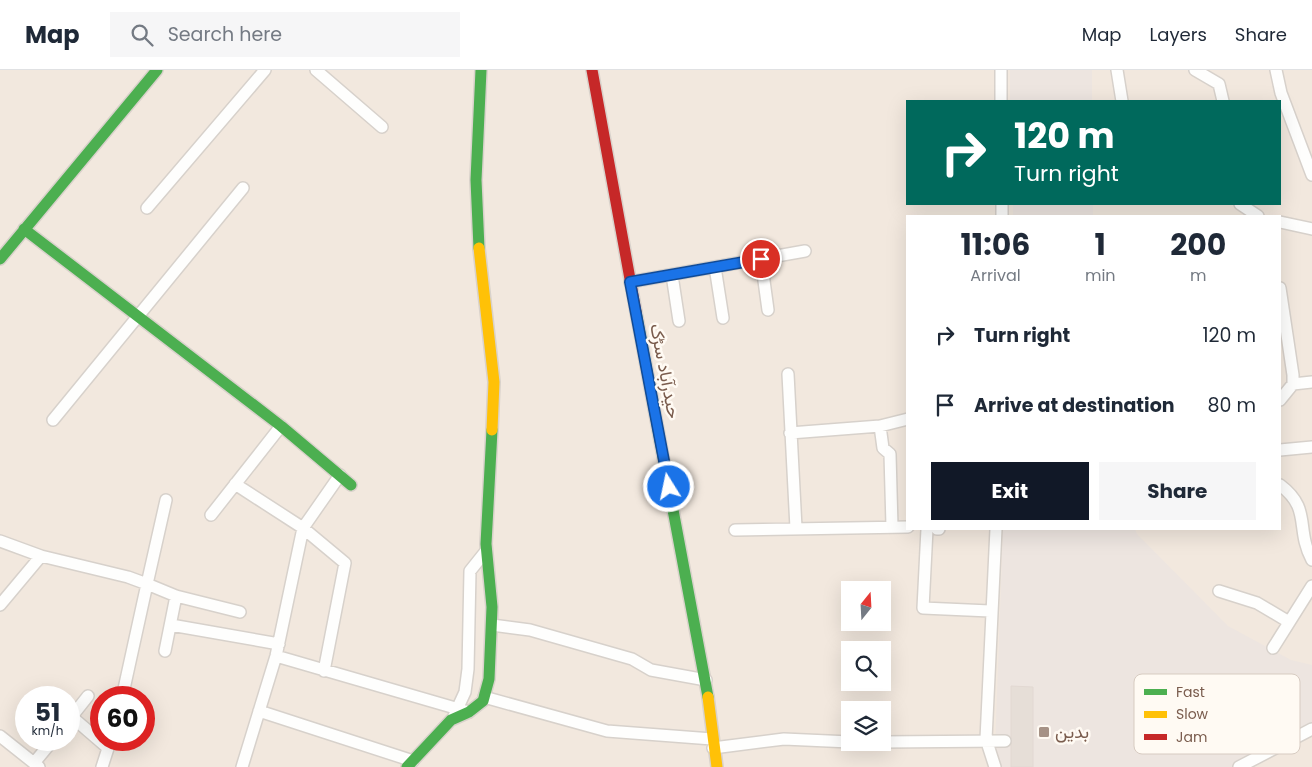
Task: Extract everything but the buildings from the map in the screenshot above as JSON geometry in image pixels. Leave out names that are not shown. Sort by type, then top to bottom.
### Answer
[{"type":"main road","points":[[0,259],[156,70]]},
{"type":"main road","points":[[410,764],[451,720],[482,701],[489,679],[492,625],[486,551],[494,382],[480,265],[476,189],[481,70]]},
{"type":"main road","name":"حیدرآباد سڑک","points":[[592,70],[690,609],[706,680],[712,744],[717,767]]},
{"type":"main road","points":[[24,229],[281,426],[351,485]]},
{"type":"street","points":[[147,208],[265,70]]},
{"type":"street","points":[[316,70],[382,127]]},
{"type":"street","points":[[1001,70],[1001,100]]},
{"type":"street","points":[[1117,70],[1122,100]]},
{"type":"street","points":[[1195,70],[1218,84],[1223,100]]},
{"type":"street","points":[[1276,70],[1280,93],[1312,175]]},
{"type":"street","points":[[53,420],[243,188]]},
{"type":"street","points":[[1242,205],[1256,215]]},
{"type":"street","points":[[1281,222],[1312,229]]},
{"type":"street","points":[[630,282],[805,251]]},
{"type":"street","points":[[761,259],[768,310]]},
{"type":"street","points":[[715,267],[723,318]]},
{"type":"street","points":[[672,275],[679,321]]},
{"type":"street","points":[[1281,295],[1293,384]]},
{"type":"street","points":[[788,374],[796,528]]},
{"type":"street","points":[[1281,399],[1293,384],[1312,382]]},
{"type":"street","points":[[790,433],[880,426],[906,420]]},
{"type":"street","points":[[211,515],[281,426]]},
{"type":"street","points":[[880,426],[883,448],[890,454],[892,526]]},
{"type":"street","points":[[1281,450],[1312,447]]},
{"type":"street","points":[[242,767],[276,656],[303,528],[340,475]]},
{"type":"street","points":[[235,484],[303,528],[345,563],[324,671]]},
{"type":"street","points":[[1281,486],[1295,493],[1303,504],[1308,553],[1312,560]]},
{"type":"street","points":[[125,686],[166,500]]},
{"type":"street","points":[[735,530],[906,527]]},
{"type":"street","points":[[927,530],[923,608],[990,611]]},
{"type":"street","points":[[994,767],[986,739],[990,611],[996,530]]},
{"type":"street","points":[[0,542],[41,556],[128,577],[176,596],[240,612]]},
{"type":"street","points":[[276,656],[464,711],[468,669],[470,571],[486,551]]},
{"type":"street","points":[[0,605],[41,556]]},
{"type":"street","points":[[1273,648],[1312,586]]},
{"type":"street","points":[[1219,591],[1256,603],[1289,622]]},
{"type":"street","points":[[165,651],[176,596]]},
{"type":"street","points":[[171,625],[279,644]]},
{"type":"street","points":[[492,625],[530,630],[632,659],[651,670],[706,680]]},
{"type":"street","points":[[80,706],[88,696]]},
{"type":"street","points":[[484,697],[607,731],[712,744],[784,739],[841,742]]},
{"type":"street","points":[[259,711],[410,764]]},
{"type":"street","points":[[1300,735],[1312,729]]},
{"type":"street","points":[[0,736],[37,765],[46,751]]},
{"type":"street","points":[[891,742],[986,739],[1005,741]]},
{"type":"street","points":[[102,767],[107,751]]},
{"type":"street","points":[[1239,767],[1264,754]]},
{"type":"shaded area","name":"بدين","points":[[0,70],[1312,70],[1312,767],[0,767]]},
{"type":"shaded area","points":[[1010,70],[1092,70],[1092,100],[1010,100]]},
{"type":"shaded area","points":[[1013,205],[1093,205],[1093,215],[1013,215]]},
{"type":"shaded area","points":[[1003,530],[1135,530],[1137,534],[1228,626],[1291,660],[1312,665],[1312,725],[1300,731],[1300,674],[1134,674],[1134,754],[1253,754],[1231,767],[997,767],[995,748]]},
{"type":"traffic: fast","points":[[0,259],[157,70]]},
{"type":"traffic: fast","points":[[479,248],[476,180],[481,70]]},
{"type":"traffic: fast","points":[[24,229],[281,426],[351,485]]},
{"type":"traffic: fast","points":[[636,312],[708,697]]},
{"type":"traffic: fast","points":[[407,767],[451,720],[469,712],[483,701],[489,679],[492,607],[486,544],[492,430]]},
{"type":"traffic: slow","points":[[479,248],[494,382],[492,430]]},
{"type":"traffic: slow","points":[[708,697],[717,767]]},
{"type":"traffic: jam","points":[[592,70],[636,312]]},
{"type":"place","name":"بدين","points":[[1044,732]]},
{"type":"route","points":[[669,487],[630,282],[761,259]]}]
